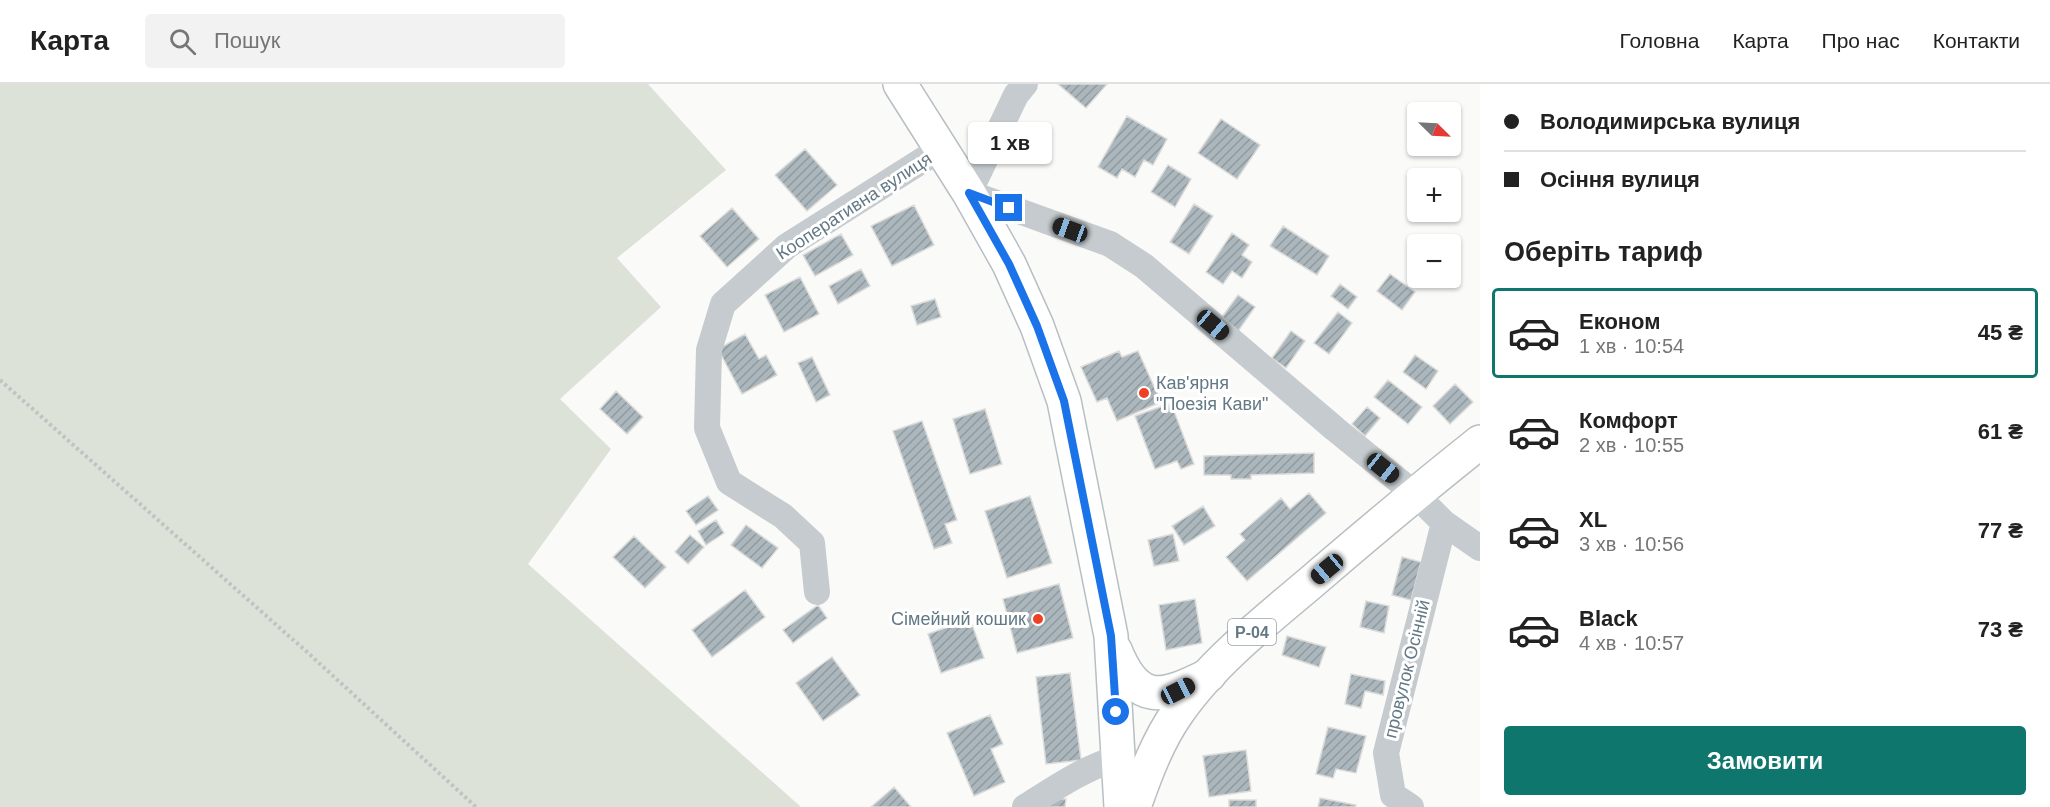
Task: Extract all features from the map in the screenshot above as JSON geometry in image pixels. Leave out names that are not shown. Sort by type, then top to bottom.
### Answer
[{"type":"street","points":[[900,84],[942,148],[1009,264],[1037,326],[1064,401],[1112,643],[1121,807]]},
{"type":"street","points":[[969,193],[1016,95],[1025,84]]},
{"type":"street","name":"Кооперативна вулиця","points":[[817,592],[812,543],[783,516],[729,482],[706,428],[709,350],[723,304],[787,246],[942,148]]},
{"type":"street","points":[[969,193],[1110,244],[1143,266],[1325,421],[1415,494],[1444,523],[1480,548]]},
{"type":"street","name":"Р-04","points":[[1134,807],[1147,769],[1177,712],[1209,675],[1256,629],[1480,442]]},
{"type":"street","name":"провулок Осінній","points":[[1411,807],[1393,795],[1386,753],[1444,523]]},
{"type":"street","points":[[1112,643],[1120,662],[1137,687],[1157,694],[1178,691],[1209,675]]},
{"type":"street","points":[[1025,807],[1065,781],[1100,763],[1118,758]]},
{"type":"path","points":[[0,380],[307,652],[476,807]]},
{"type":"shaded area","points":[[0,84],[648,84],[726,170],[617,258],[661,307],[560,399],[611,449],[528,564],[801,807],[0,807]]},
{"type":"building","points":[[1058,84],[1107,84],[1086,108]]},
{"type":"building","points":[[1127,116],[1167,139],[1153,165],[1144,160],[1135,177],[1122,169],[1117,178],[1098,167]]},
{"type":"building","points":[[1221,119],[1260,145],[1237,179],[1198,153]]},
{"type":"building","points":[[805,149],[837,185],[807,211],[775,175]]},
{"type":"building","points":[[1168,165],[1191,179],[1175,207],[1151,192]]},
{"type":"building","points":[[1194,204],[1213,216],[1189,254],[1170,242]]},
{"type":"building","points":[[914,205],[934,245],[892,266],[871,226]]},
{"type":"building","points":[[732,208],[759,239],[727,267],[700,236]]},
{"type":"building","points":[[1283,226],[1329,256],[1317,275],[1270,246]]},
{"type":"building","points":[[1232,233],[1249,245],[1242,255],[1252,262],[1242,278],[1232,271],[1223,284],[1206,272]]},
{"type":"building","points":[[841,234],[853,255],[815,276],[803,255]]},
{"type":"building","points":[[861,269],[870,286],[838,304],[829,286]]},
{"type":"building","points":[[1390,274],[1415,292],[1402,310],[1377,291]]},
{"type":"building","points":[[800,277],[819,314],[784,332],[765,295]]},
{"type":"building","points":[[1340,284],[1357,297],[1348,309],[1331,296]]},
{"type":"building","points":[[1238,295],[1255,307],[1236,334],[1219,321]]},
{"type":"building","points":[[935,299],[941,317],[917,325],[911,306]]},
{"type":"building","points":[[1338,312],[1352,323],[1329,354],[1314,343]]},
{"type":"building","points":[[1291,331],[1305,341],[1286,368],[1272,358]]},
{"type":"building","points":[[745,334],[759,359],[766,355],[777,375],[742,394],[718,349]]},
{"type":"building","points":[[1119,351],[1122,357],[1138,351],[1161,402],[1117,421],[1107,398],[1097,402],[1081,367]]},
{"type":"building","points":[[1415,355],[1438,371],[1426,389],[1403,372]]},
{"type":"building","points":[[812,357],[830,395],[816,402],[798,363]]},
{"type":"building","points":[[1388,380],[1422,407],[1408,424],[1374,397]]},
{"type":"building","points":[[1455,384],[1473,402],[1450,424],[1433,406]]},
{"type":"building","points":[[616,391],[643,417],[627,434],[600,409]]},
{"type":"building","points":[[1171,403],[1194,464],[1181,469],[1177,461],[1155,469],[1135,416]]},
{"type":"building","points":[[1367,407],[1380,418],[1365,436],[1352,424]]},
{"type":"building","points":[[985,409],[1002,464],[970,474],[953,419]]},
{"type":"building","points":[[922,421],[957,520],[945,524],[952,543],[934,549],[893,431]]},
{"type":"building","points":[[1314,453],[1314,473],[1251,475],[1251,479],[1231,479],[1231,475],[1204,475],[1204,456]]},
{"type":"building","points":[[1309,493],[1326,513],[1247,581],[1226,557],[1245,540],[1240,534],[1281,498],[1290,509]]},
{"type":"building","points":[[708,496],[718,510],[696,525],[686,511]]},
{"type":"building","points":[[1030,496],[1052,563],[1007,578],[985,511]]},
{"type":"building","points":[[1203,506],[1215,526],[1184,545],[1172,526]]},
{"type":"building","points":[[716,520],[724,533],[706,545],[698,531]]},
{"type":"building","points":[[746,525],[778,548],[762,568],[731,545]]},
{"type":"building","points":[[1173,534],[1179,561],[1154,566],[1148,540]]},
{"type":"building","points":[[690,535],[704,547],[688,564],[675,552]]},
{"type":"building","points":[[634,536],[666,567],[645,588],[613,557]]},
{"type":"building","points":[[1402,557],[1421,562],[1411,600],[1392,595]]},
{"type":"building","name":"Сімейний кошик","points":[[1059,584],[1073,638],[1017,653],[1003,599]]},
{"type":"building","points":[[745,590],[765,617],[712,657],[692,630]]},
{"type":"building","points":[[1195,599],[1202,643],[1166,650],[1159,605]]},
{"type":"building","points":[[1366,601],[1389,606],[1384,633],[1360,627]]},
{"type":"building","points":[[818,605],[827,618],[793,643],[783,630]]},
{"type":"building","points":[[970,619],[984,658],[941,673],[928,634]]},
{"type":"building","points":[[1287,636],[1326,647],[1319,667],[1282,655]]},
{"type":"building","points":[[832,657],[860,695],[823,721],[796,683]]},
{"type":"building","points":[[1070,673],[1081,760],[1046,764],[1036,677]]},
{"type":"building","points":[[1351,674],[1385,681],[1383,695],[1365,691],[1361,708],[1345,704]]},
{"type":"building","points":[[990,715],[1003,744],[991,749],[1005,782],[974,796],[947,733]]},
{"type":"building","points":[[1328,727],[1366,736],[1356,773],[1336,769],[1333,778],[1316,774]]},
{"type":"building","points":[[1246,750],[1251,791],[1209,797],[1203,756]]},
{"type":"building","points":[[894,787],[911,807],[871,807]]},
{"type":"building","points":[[1047,798],[1066,799],[1065,807],[1046,807]]},
{"type":"building","points":[[1320,798],[1356,805],[1355,807],[1318,807]]},
{"type":"building","points":[[1229,800],[1256,800],[1256,807],[1229,807]]},
{"type":"place","name":"Кав'ярня \"Поезія Кави\"","points":[[1144,393]]},
{"type":"place","name":"Сімейний кошик","points":[[1038,619]]},
{"type":"route","points":[[1009,208],[969,193],[1009,264],[1037,326],[1064,401],[1111,636],[1116,712]]}]
